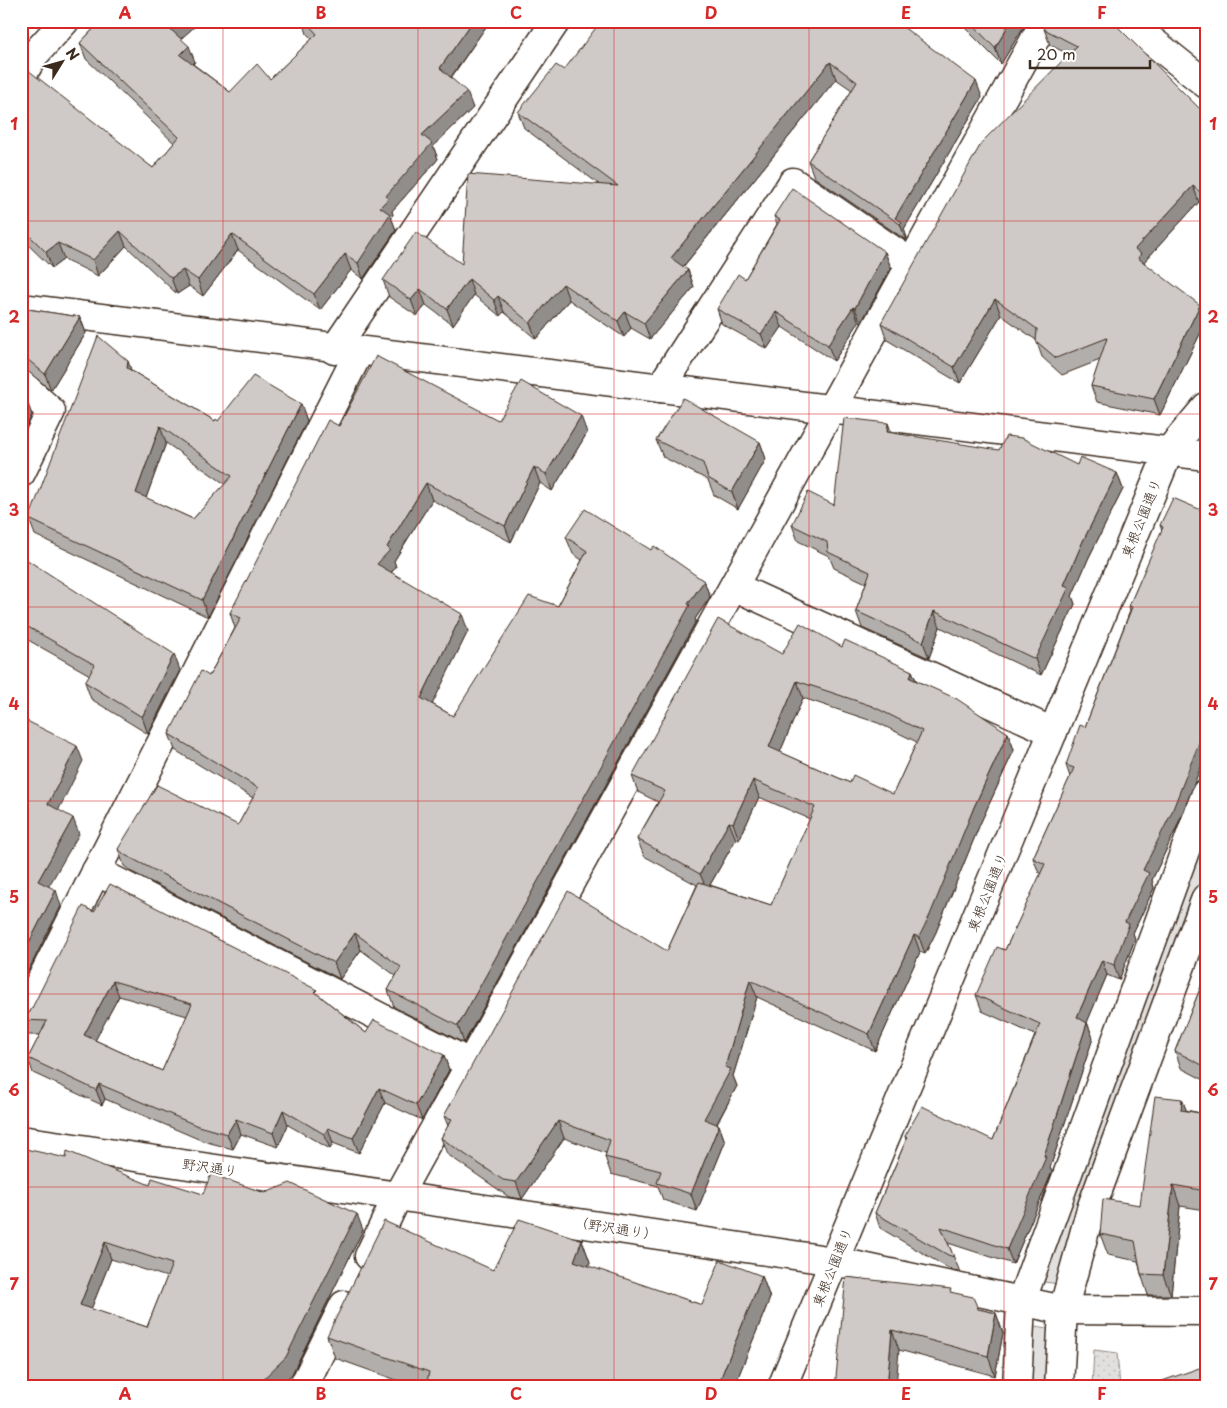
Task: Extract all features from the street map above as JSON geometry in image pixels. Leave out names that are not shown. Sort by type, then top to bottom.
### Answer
[{"type":"street","points":[[21,77],[34,55],[65,21]]},
{"type":"street","points":[[21,1020],[96,871],[347,351],[556,21]]},
{"type":"street","points":[[303,1387],[398,1195],[735,587],[1045,21]]},
{"type":"street","points":[[1127,21],[1206,84]]},
{"type":"street","points":[[660,388],[793,182],[913,264]]},
{"type":"street","points":[[21,308],[347,351],[834,407],[1206,456]]},
{"type":"street","points":[[21,384],[51,411],[21,473]]},
{"type":"street","name":"東根公園通り","points":[[782,1387],[1169,451],[1206,407]]},
{"type":"street","points":[[735,587],[1053,732]]},
{"type":"street","points":[[1017,1387],[1021,1302],[1206,793]]},
{"type":"street","points":[[96,871],[472,1064]]},
{"type":"street","points":[[1060,1387],[1063,1310],[1091,1209],[1206,898]]},
{"type":"street","name":"野沢通り","points":[[21,1140],[398,1195]]},
{"type":"street","name":"（野沢通り）","points":[[398,1195],[834,1261],[1063,1310],[1206,1311]]},
{"type":"shaded area","points":[[1206,820],[1206,865],[1090,1183],[1060,1284],[1044,1282],[1062,1214]]},
{"type":"shaded area","points":[[1035,1326],[1052,1329],[1048,1387],[1030,1387]]},
{"type":"shaded area","points":[[1094,1350],[1117,1353],[1120,1387],[1092,1387]]},
{"type":"building","points":[[101,21],[177,21],[169,28],[189,46],[180,55],[230,92],[257,64],[270,79],[317,34],[305,21],[473,21],[440,68],[467,92],[422,135],[432,143],[386,196],[388,199],[380,207],[390,214],[358,263],[345,254],[314,294],[232,234],[198,280],[183,270],[171,278],[120,231],[93,260],[58,243],[46,252],[21,227],[21,192],[23,181],[21,183],[21,75],[28,70],[153,168],[179,137],[80,43]]},
{"type":"building","points":[[601,21],[895,21],[976,81],[895,218],[902,222],[900,224],[808,161],[857,82],[830,62],[671,258],[688,270],[644,323],[625,312],[618,321],[563,284],[530,323],[498,296],[494,300],[469,279],[447,309],[420,289],[411,300],[383,280],[416,232],[462,264],[468,174],[618,186],[518,112],[556,65],[564,70]]},
{"type":"building","points":[[969,21],[1011,21],[995,48]]},
{"type":"building","points":[[1047,21],[1112,21],[1200,109],[1206,103],[1206,197],[1193,186],[1135,249],[1141,254],[1138,258],[1200,305],[1154,399],[1091,386],[1107,338],[1056,358],[1036,341],[1037,329],[995,299],[954,367],[881,323],[982,142],[1077,46],[1044,29]]},
{"type":"building","points":[[792,188],[885,252],[855,308],[853,307],[828,345],[776,312],[761,334],[717,309],[738,274],[745,279],[780,220],[774,216]]},
{"type":"building","points":[[21,308],[80,317],[45,374],[21,354]]},
{"type":"building","points":[[98,336],[128,361],[127,368],[215,421],[216,419],[218,421],[253,376],[301,404],[202,600],[29,519]],"holes":[[[160,426],[232,476],[193,519],[136,493]]]},
{"type":"building","points":[[376,356],[498,420],[521,381],[581,416],[546,474],[534,467],[505,526],[426,483],[387,547],[390,550],[377,564],[462,614],[421,698],[453,716],[529,596],[558,606],[587,551],[566,537],[585,509],[651,550],[654,546],[704,581],[688,604],[690,605],[458,1026],[388,990],[401,967],[355,933],[334,963],[125,855],[118,849],[157,785],[238,825],[258,788],[169,734],[201,671],[209,676],[241,618],[230,613],[328,420],[339,426]]},
{"type":"building","points":[[21,394],[26,398],[21,408]]},
{"type":"building","points":[[683,398],[760,442],[732,492],[708,478],[703,463],[656,440]]},
{"type":"building","points":[[844,418],[888,423],[887,432],[999,450],[1006,436],[1022,438],[1077,465],[1080,457],[1117,473],[1083,541],[1064,585],[1069,587],[1035,659],[934,611],[923,642],[856,611],[870,572],[828,552],[827,542],[792,525],[808,492],[834,505]]},
{"type":"building","points":[[1173,498],[1206,512],[1206,725],[1171,814],[1143,870],[1149,873],[1125,922],[1129,924],[1114,965],[1102,960],[1077,1017],[1087,1023],[1044,1156],[1046,1157],[1007,1249],[941,1227],[954,1257],[875,1213],[907,1138],[905,1136],[922,1106],[993,1140],[1040,1024],[976,995],[997,947],[1005,950],[1045,864],[1033,858],[1074,768],[1066,765],[1080,725],[1085,727],[1132,607],[1129,606],[1163,527],[1160,525]]},
{"type":"building","points":[[21,556],[174,654],[142,717],[85,682],[95,665],[21,623]]},
{"type":"building","points":[[718,619],[782,654],[800,623],[842,647],[845,640],[912,671],[910,678],[957,699],[1008,733],[974,807],[930,915],[919,937],[914,935],[869,1034],[750,980],[725,1067],[731,1069],[704,1119],[719,1125],[691,1194],[657,1183],[661,1171],[605,1157],[610,1140],[558,1121],[516,1182],[503,1180],[441,1138],[452,1119],[444,1116],[568,891],[667,951],[699,882],[771,905],[815,807],[753,780],[733,823],[729,822],[700,874],[637,839],[665,791],[632,776]],"holes":[[[797,681],[872,706],[922,731],[893,794],[853,775],[850,783],[769,747]]]},
{"type":"building","points":[[21,718],[77,746],[48,804],[73,818],[38,881],[56,890],[21,958]]},
{"type":"building","points":[[110,884],[317,990],[315,992],[366,1033],[374,1020],[444,1055],[416,1105],[379,1088],[353,1138],[328,1128],[324,1134],[283,1110],[273,1133],[236,1119],[227,1134],[198,1126],[99,1084],[96,1090],[28,1058],[47,1021],[21,1020],[30,1012],[83,906],[94,912]],"holes":[[[113,981],[192,1004],[162,1071],[84,1035]]]},
{"type":"building","points":[[1206,974],[1206,1067],[1175,1051]]},
{"type":"building","points":[[1155,1096],[1182,1099],[1181,1110],[1206,1114],[1206,1191],[1173,1185],[1163,1275],[1141,1274],[1135,1241],[1100,1234],[1103,1199],[1140,1205]]},
{"type":"building","points":[[21,1148],[66,1158],[67,1151],[150,1185],[152,1178],[203,1194],[211,1174],[265,1193],[290,1183],[357,1214],[286,1357],[257,1385],[260,1387],[35,1387],[21,1382]],"holes":[[[105,1242],[172,1264],[147,1327],[80,1305]]]},
{"type":"building","points":[[519,1219],[582,1240],[574,1261],[702,1305],[720,1260],[762,1276],[717,1387],[426,1387],[429,1372],[327,1336],[384,1221],[493,1270]]},
{"type":"building","points":[[846,1277],[951,1289],[950,1292],[973,1297],[978,1309],[996,1313],[988,1356],[892,1330],[887,1387],[835,1387]]},
{"type":"building","points":[[1205,1366],[1206,1387],[1145,1387]]}]
